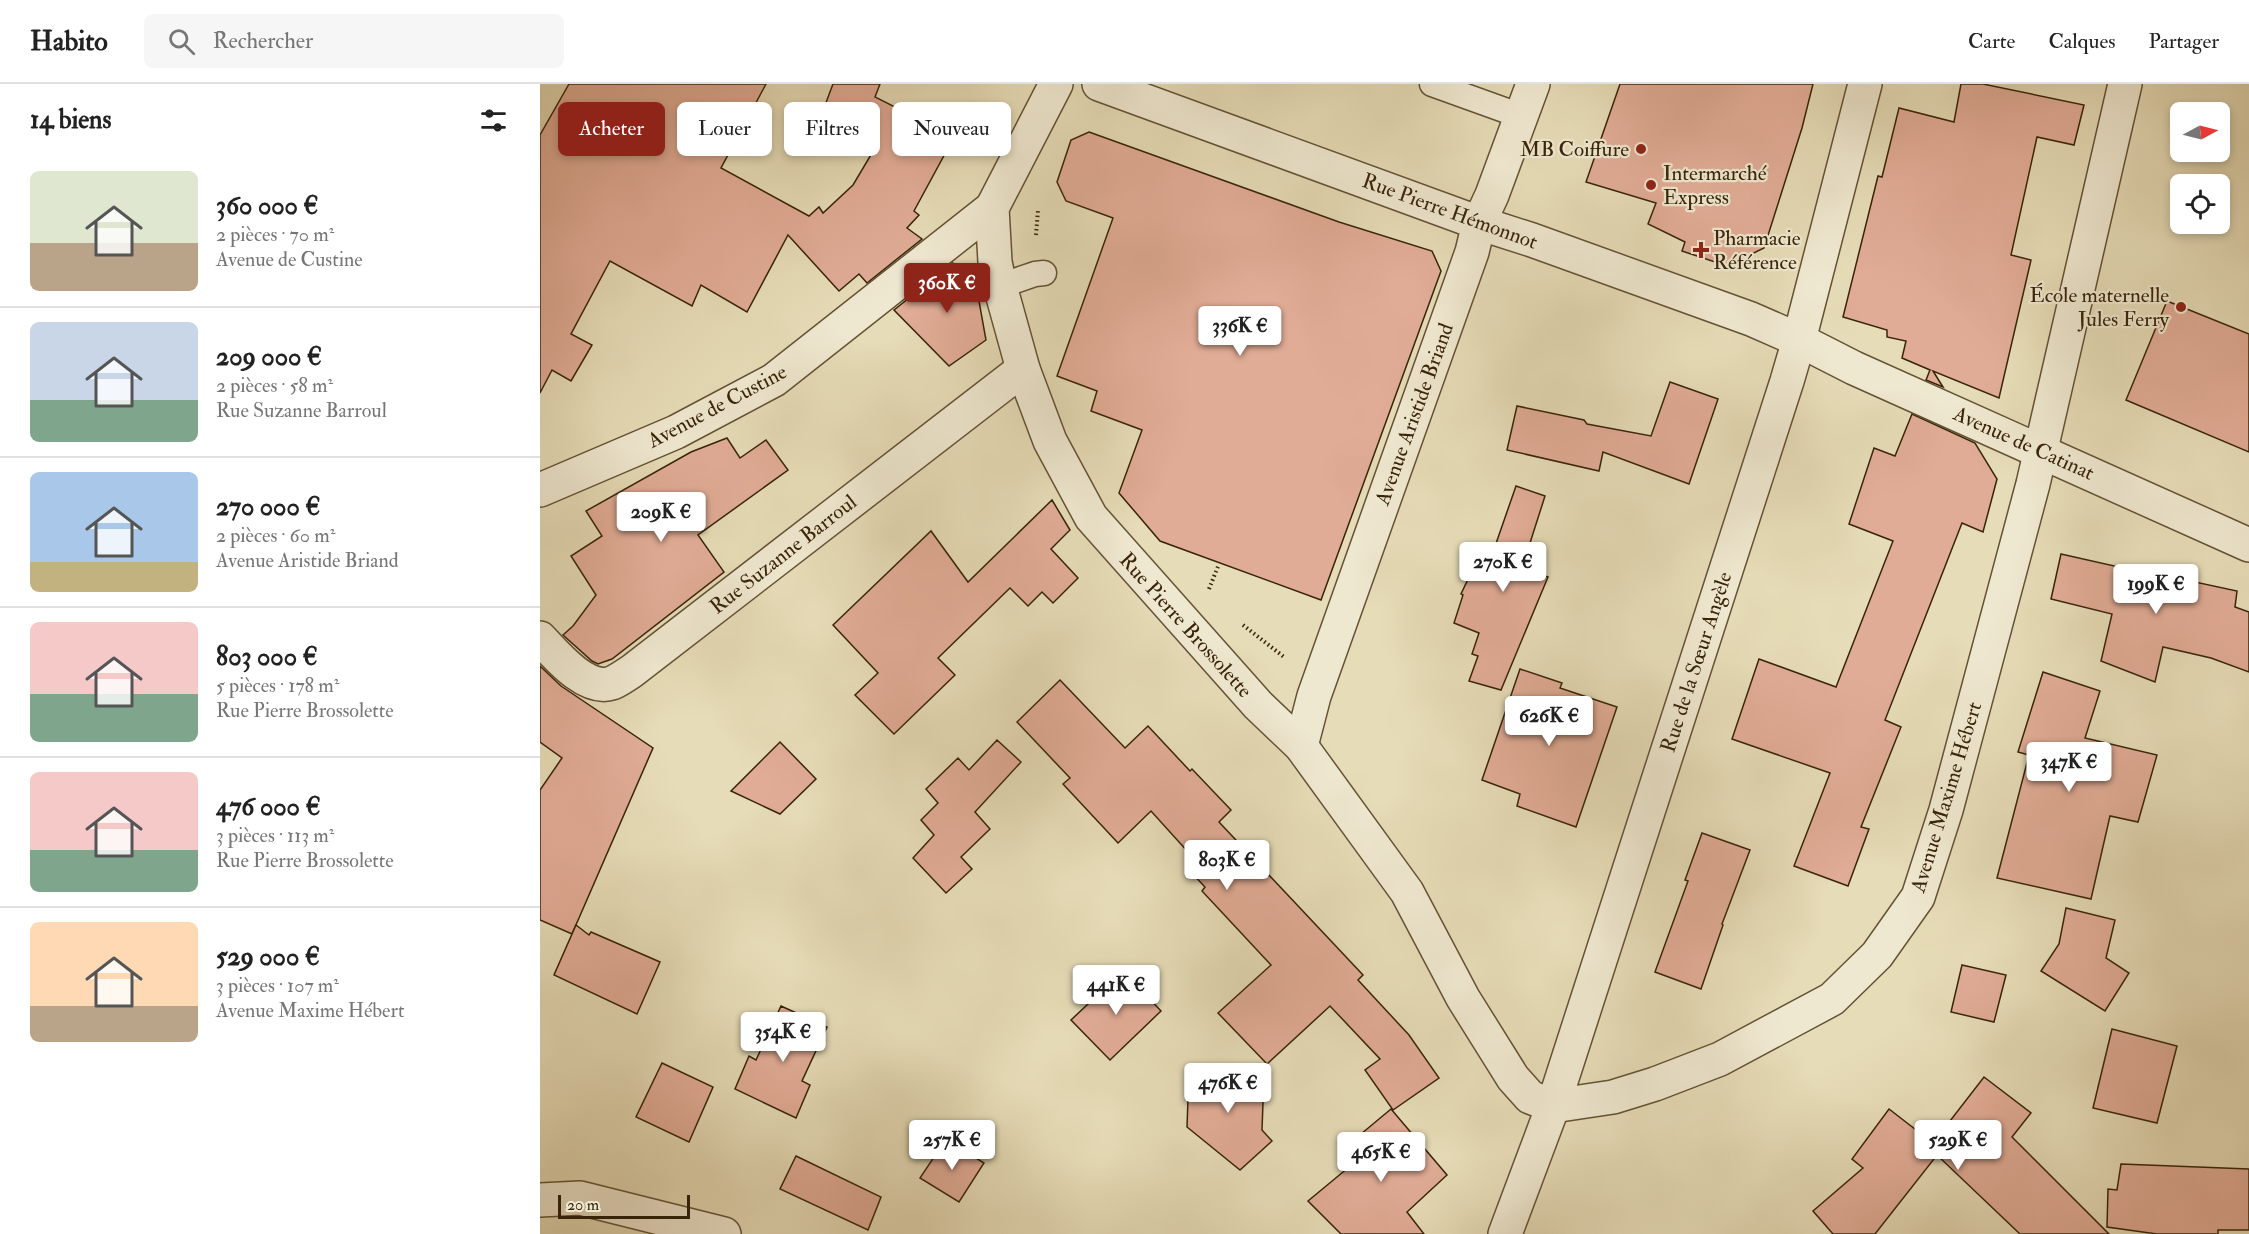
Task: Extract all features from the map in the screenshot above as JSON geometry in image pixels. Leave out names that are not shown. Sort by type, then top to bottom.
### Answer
[{"type":"street","points":[[992,208],[1056,84]]},
{"type":"street","name":"Rue Pierre Hémonnot","points":[[1099,84],[1479,223],[1729,311],[1799,339]]},
{"type":"street","name":"Avenue Aristide Briand","points":[[1300,746],[1314,696],[1472,252],[1479,223],[1492,195],[1533,84]]},
{"type":"street","name":"Rue de la Sœur Angèle","points":[[1505,1234],[1553,1106],[1799,339],[1866,84]]},
{"type":"street","name":"Avenue Maxime Hébert","points":[[1553,1106],[1613,1097],[1655,1084],[1720,1059],[1832,999],[1876,955],[1918,897],[1946,810],[2041,450],[2125,84]]},
{"type":"street","name":"Rue Pierre Brossolette","points":[[992,208],[995,262],[1023,369],[1050,441],[1091,517],[1257,705],[1300,746],[1407,891],[1463,998],[1513,1078],[1530,1097],[1553,1106]]},
{"type":"street","name":"Avenue de Custine","points":[[540,490],[676,432],[774,380],[992,208]]},
{"type":"street","name":"Avenue de Catinat","points":[[1799,339],[1854,368],[2249,545]]},
{"type":"street","name":"Rue Suzanne Barroul","points":[[540,638],[574,672],[594,683],[615,682],[1023,369]]},
{"type":"street","points":[[540,1200],[580,1198],[724,1234]]},
{"type":"lane","points":[[1432,84],[1521,116]]},
{"type":"lane","points":[[1000,286],[1039,273]]},
{"type":"path","points":[[1038,199],[1039,273]]},
{"type":"path","points":[[1199,586],[1208,594]]},
{"type":"building","points":[[569,84],[766,84],[756,102],[677,102],[677,156],[727,156],[721,168],[809,216],[819,207],[823,213],[853,185],[870,156],[880,156],[880,102],[826,102],[833,84],[880,84],[875,97],[892,106],[892,156],[944,156],[914,211],[919,215],[907,228],[922,239],[867,283],[859,274],[839,291],[788,235],[747,312],[701,285],[692,306],[610,261],[571,334],[592,345],[571,381],[552,370],[540,393],[540,135],[558,103],[558,156],[665,156],[665,102],[559,102]]},
{"type":"building","points":[[1620,84],[1813,84],[1802,128],[1764,248],[1727,266],[1682,251],[1685,242],[1648,224],[1656,203],[1586,182]]},
{"type":"building","points":[[1961,84],[1983,84],[2084,105],[2074,145],[2037,137],[2011,255],[2031,260],[1999,398],[1933,371],[1943,387],[1926,380],[1930,370],[1902,358],[1906,341],[1887,337],[1887,330],[1843,317],[1878,176],[1882,177],[1899,108],[1954,122]]},
{"type":"building","points":[[1089,132],[1339,222],[1432,251],[1441,271],[1321,600],[1160,541],[1119,493],[1142,430],[1091,411],[1097,391],[1057,376],[1113,218],[1066,201],[1057,182],[1071,140]]},
{"type":"building","points":[[953,263],[975,279],[986,340],[949,366],[894,310]]},
{"type":"building","points":[[2167,301],[2249,334],[2249,452],[2126,400]]},
{"type":"building","points":[[1670,382],[1718,399],[1689,484],[1603,452],[1599,471],[1507,450],[1517,406],[1584,420],[1587,424],[1651,436]]},
{"type":"building","points":[[1912,414],[1975,443],[1997,479],[1983,532],[1962,523],[1885,720],[1901,727],[1861,827],[1869,829],[1848,886],[1794,866],[1830,773],[1732,739],[1759,659],[1836,687],[1893,541],[1849,524],[1874,448],[1895,456]]},
{"type":"building","points":[[727,438],[740,458],[766,440],[788,470],[698,535],[724,572],[612,659],[598,664],[592,661],[563,635],[573,626],[596,595],[571,556],[602,536],[586,511],[691,452]]},
{"type":"building","points":[[1516,486],[1545,496],[1522,568],[1548,577],[1501,690],[1469,681],[1478,656],[1472,654],[1479,633],[1454,623],[1463,595],[1461,594],[1480,554],[1492,555]]},
{"type":"building","points":[[1052,500],[1070,530],[1051,549],[1078,578],[1053,603],[1042,592],[1028,606],[1010,588],[938,658],[955,675],[894,734],[855,695],[878,673],[833,625],[931,531],[968,582]]},
{"type":"building","points":[[2061,554],[2185,582],[2186,580],[2237,591],[2235,607],[2249,612],[2249,672],[2211,658],[2163,647],[2155,682],[2101,661],[2112,614],[2051,599]]},
{"type":"building","points":[[540,666],[561,686],[653,748],[572,934],[540,920],[540,790],[562,758],[540,742]]},
{"type":"building","points":[[1520,669],[1562,683],[1560,688],[1617,707],[1576,827],[1517,806],[1520,794],[1482,780]]},
{"type":"building","points":[[2043,672],[2100,691],[2085,738],[2157,755],[2138,822],[2110,816],[2091,899],[1997,878],[2029,755],[2018,752]]},
{"type":"building","points":[[1060,680],[1125,748],[1148,726],[1190,771],[1192,769],[1231,810],[1219,822],[1363,975],[1358,980],[1409,1035],[1439,1078],[1393,1110],[1365,1070],[1380,1059],[1330,1006],[1267,1064],[1218,1013],[1271,965],[1202,891],[1205,887],[1190,871],[1198,863],[1151,811],[1118,843],[1063,784],[1070,778],[1017,722]]},
{"type":"building","points":[[997,740],[1021,762],[975,812],[990,829],[961,857],[972,869],[946,893],[913,858],[934,835],[921,820],[938,803],[926,789],[958,758],[969,770]]},
{"type":"building","points":[[780,742],[816,779],[780,814],[731,791]]},
{"type":"building","points":[[1702,833],[1750,850],[1722,924],[1701,989],[1655,972],[1688,881],[1685,880]]},
{"type":"building","points":[[2066,908],[2115,920],[2106,958],[2129,973],[2105,1011],[2041,971],[2059,944]]},
{"type":"building","points":[[576,925],[589,935],[591,932],[660,962],[637,1014],[554,975]]},
{"type":"building","points":[[1962,965],[2006,975],[1994,1022],[1951,1012]]},
{"type":"building","points":[[1123,971],[1161,1011],[1110,1060],[1071,1020]]},
{"type":"building","points":[[781,1006],[827,1027],[802,1081],[810,1085],[796,1118],[735,1089],[749,1056],[756,1060]]},
{"type":"building","points":[[2112,1029],[2177,1046],[2157,1123],[2093,1108]]},
{"type":"building","points":[[662,1063],[713,1087],[689,1142],[636,1117]]},
{"type":"building","points":[[1189,1072],[1264,1075],[1262,1130],[1272,1141],[1240,1170],[1187,1127]]},
{"type":"building","points":[[1984,1077],[2031,1113],[2012,1137],[2109,1234],[2020,1234],[1937,1155],[1875,1234],[1833,1234],[1813,1211],[1863,1168],[1852,1159],[1889,1109],[1933,1143]]},
{"type":"building","points":[[1391,1109],[1447,1175],[1407,1212],[1424,1234],[1341,1234],[1308,1201],[1366,1153],[1355,1139]]},
{"type":"building","points":[[946,1139],[984,1163],[959,1202],[920,1178]]},
{"type":"building","points":[[796,1156],[881,1197],[868,1230],[780,1189]]},
{"type":"building","points":[[2121,1164],[2249,1169],[2249,1230],[2218,1230],[2218,1234],[2157,1234],[2107,1227],[2108,1189],[2117,1190]]},
{"type":"place","name":"MB Coiffure","points":[[1641,149]]},
{"type":"place","name":"Intermarché Express","points":[[1651,185]]},
{"type":"place","name":"Pharmacie Référence","points":[[1701,250]]},
{"type":"place","name":"École maternelle Jules Ferry","points":[[2181,307]]}]
